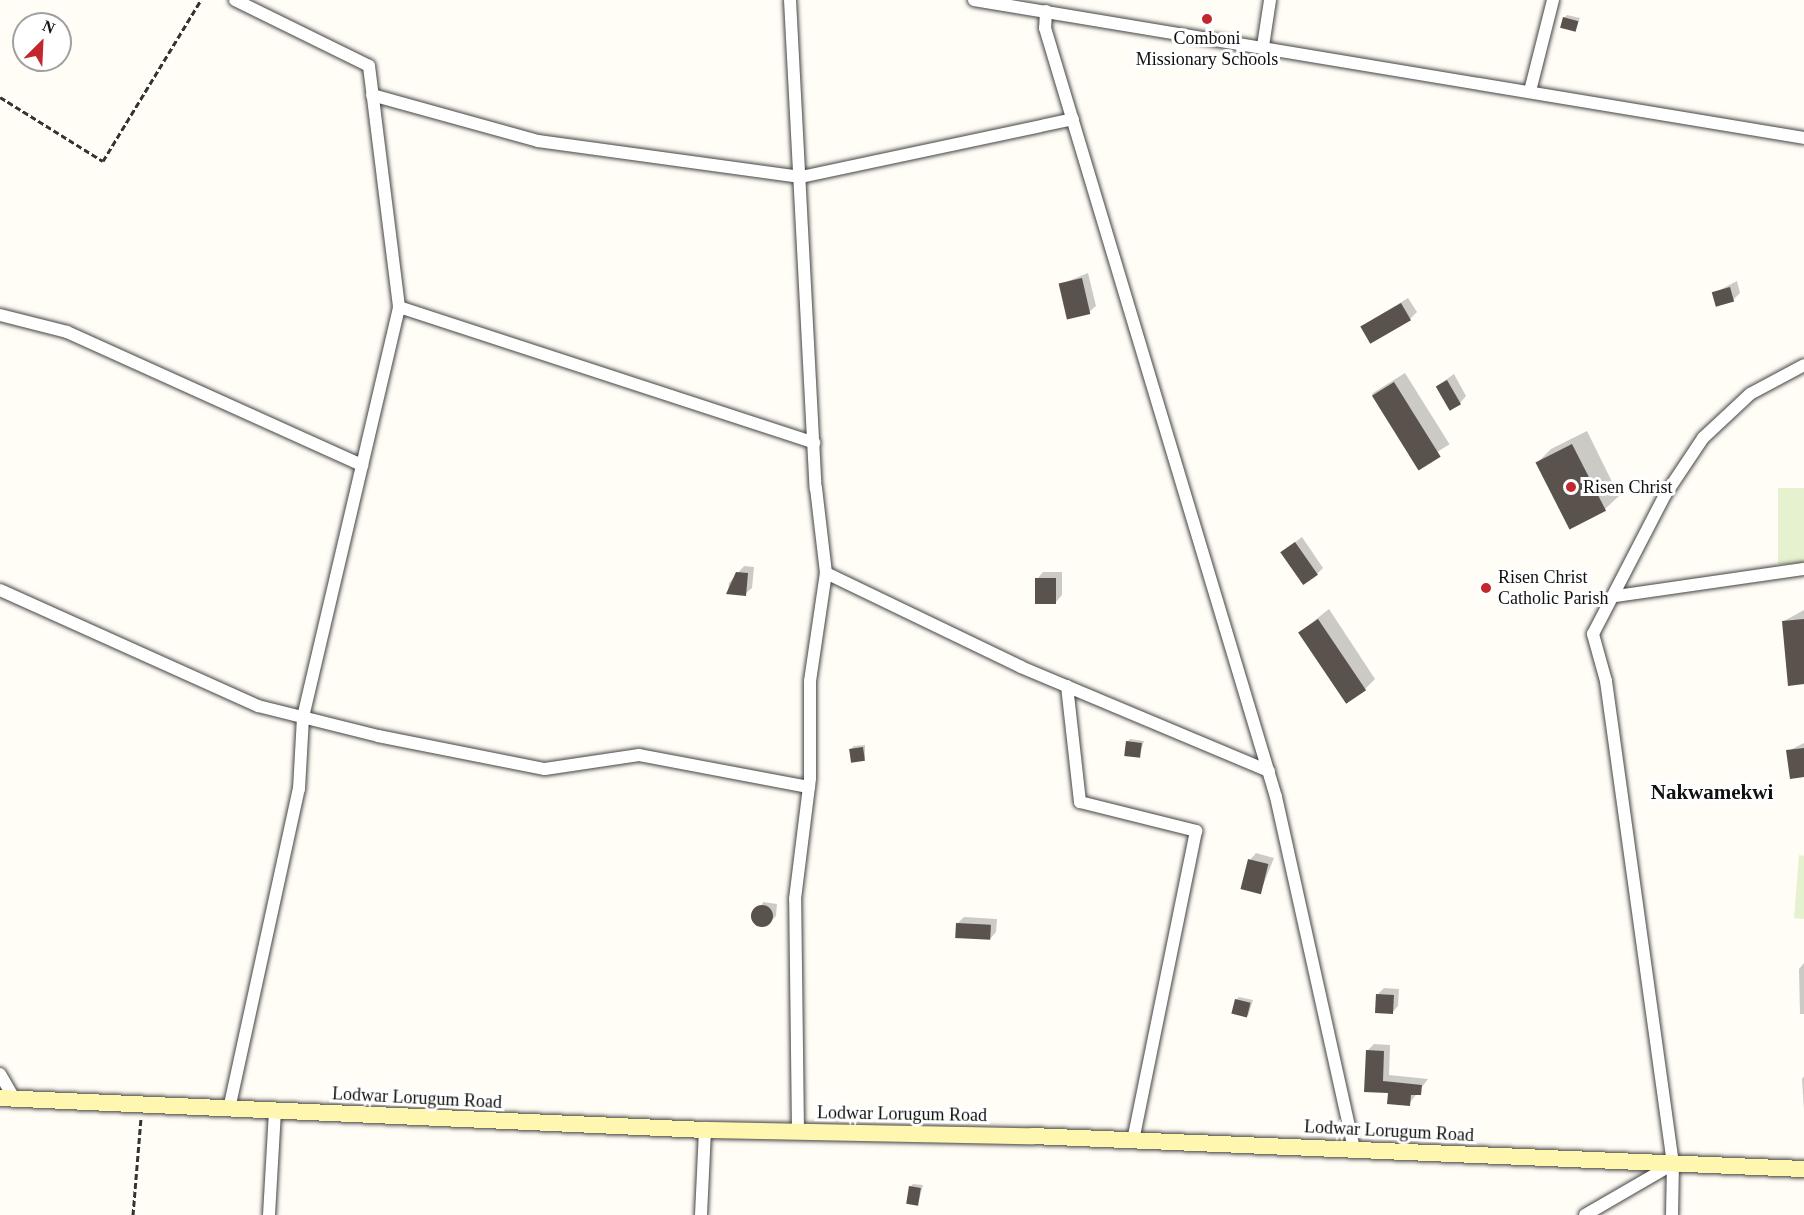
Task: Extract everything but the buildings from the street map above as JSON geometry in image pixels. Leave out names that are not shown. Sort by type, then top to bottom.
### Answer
[{"type":"main road","name":"Lodwar Lorugum Road","points":[[7,1098],[705,1130],[1133,1140],[1804,1169]]},
{"type":"street","points":[[229,1109],[299,789],[303,717],[399,307],[369,66],[235,0]]},
{"type":"street","points":[[790,0],[814,443],[826,573],[810,681],[809,788],[795,899],[798,1132]]},
{"type":"street","points":[[974,0],[1263,46],[1804,138]]},
{"type":"street","points":[[1263,46],[1270,0]]},
{"type":"street","points":[[1530,91],[1553,0]]},
{"type":"street","points":[[1046,11],[1045,28],[1269,771],[1354,1149]]},
{"type":"street","points":[[372,95],[538,141],[801,177],[1073,119]]},
{"type":"street","points":[[399,307],[814,443]]},
{"type":"street","points":[[0,315],[68,332],[362,465]]},
{"type":"street","points":[[1672,1215],[1673,1164],[1606,681],[1593,634],[1616,596],[1665,495],[1703,438],[1750,394],[1804,365]]},
{"type":"street","points":[[1616,596],[1804,569]]},
{"type":"street","points":[[826,573],[1067,686],[1269,771]]},
{"type":"street","points":[[0,590],[258,706],[545,769],[639,755],[809,788]]},
{"type":"street","points":[[1067,686],[1080,802],[1196,831],[1133,1140]]},
{"type":"street","points":[[0,1074],[7,1098]]},
{"type":"street","points":[[269,1215],[275,1111]]},
{"type":"street","points":[[701,1215],[705,1130]]},
{"type":"street","points":[[1584,1215],[1673,1164]]},
{"type":"path","points":[[0,97],[103,160],[201,0]]},
{"type":"path","points":[[133,1215],[142,1105]]},
{"type":"green space","points":[[1778,488],[1804,488],[1804,564],[1778,564]]},
{"type":"green space","points":[[1799,855],[1804,856],[1804,919],[1794,918]]},
{"type":"place","name":"Comboni Missionary Schools","points":[[1207,19]]},
{"type":"place","name":"Risen Christ","points":[[1571,487]]},
{"type":"place","name":"Risen Christ Catholic Parish","points":[[1486,588]]},
{"type":"district","name":"Nakwamekwi","points":[[1712,792]]}]
